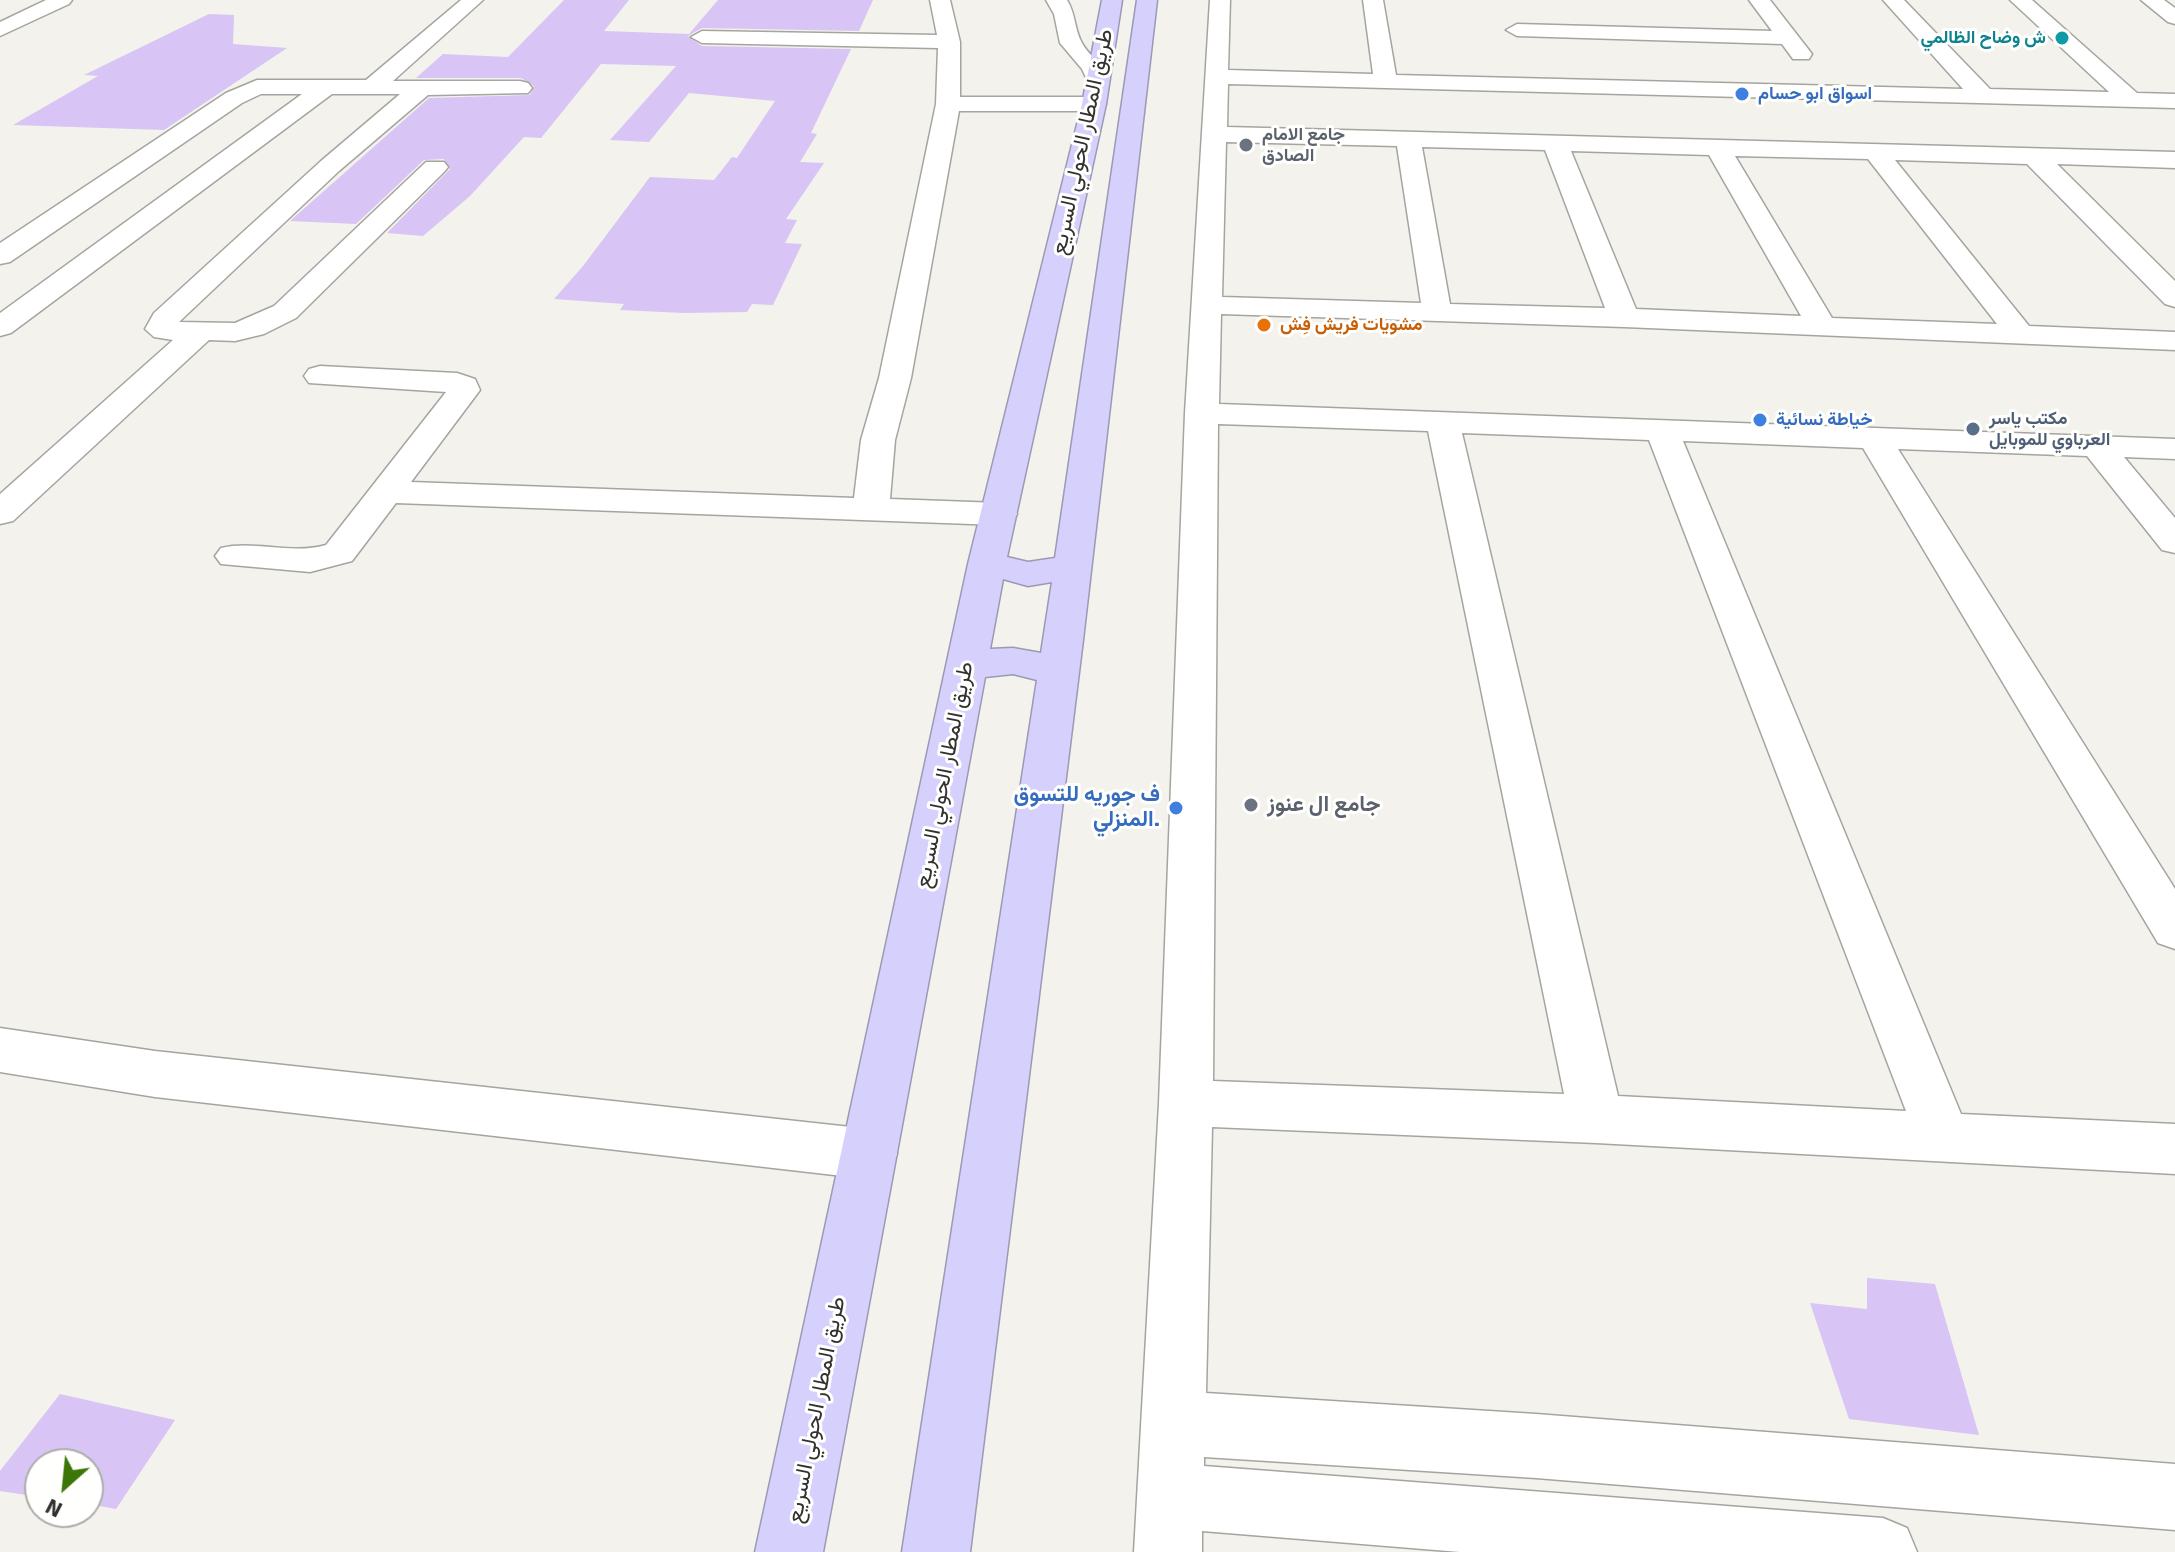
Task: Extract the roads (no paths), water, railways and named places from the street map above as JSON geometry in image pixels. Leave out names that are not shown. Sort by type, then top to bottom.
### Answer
[{"type":"highway","name":"طريق المطار الحولي السريع","points":[[789,1552],[987,564],[1095,91],[1112,0]]},
{"type":"highway","name":"طريق المطار الحولي السريع","points":[[936,1552],[1058,673],[1147,0]]},
{"type":"highway","points":[[987,564],[1028,574],[1071,567]]},
{"type":"highway","points":[[966,668],[1014,661],[1058,673]]},
{"type":"street","points":[[0,30],[62,0]]},
{"type":"street","points":[[373,86],[473,0]]},
{"type":"street","points":[[871,508],[878,440],[895,378],[948,104],[949,42],[940,0]]},
{"type":"street","points":[[948,104],[1095,91],[1092,64],[1071,43],[1063,6],[1056,0]]},
{"type":"street","points":[[1220,0],[1202,413],[1186,1103],[1170,1524],[1883,1552]]},
{"type":"street","points":[[1373,0],[1385,79]]},
{"type":"street","points":[[1759,0],[1829,91]]},
{"type":"street","points":[[1893,0],[1983,96]]},
{"type":"street","points":[[2020,0],[2131,100]]},
{"type":"street","points":[[2151,0],[2175,18]]},
{"type":"street","points":[[1641,11],[1654,33]]},
{"type":"street","points":[[1538,84],[1513,20],[1654,33],[1789,38]]},
{"type":"street","points":[[702,37],[949,42]]},
{"type":"street","points":[[1218,77],[2175,101]]},
{"type":"street","points":[[0,256],[245,92],[268,86],[520,88]]},
{"type":"street","points":[[0,327],[328,86]]},
{"type":"street","points":[[423,87],[297,197],[165,319],[160,329],[235,332],[253,328],[285,312],[435,167]]},
{"type":"street","points":[[1748,90],[1791,150]]},
{"type":"street","points":[[1214,134],[2175,160]]},
{"type":"street","points":[[1408,139],[1437,312]]},
{"type":"street","points":[[1555,143],[1624,318]]},
{"type":"street","points":[[1717,147],[1822,326]]},
{"type":"street","points":[[1875,152],[2020,334]]},
{"type":"street","points":[[2034,156],[2175,298]]},
{"type":"street","points":[[1207,305],[1624,318],[2175,341]]},
{"type":"street","points":[[5,503],[201,331]]},
{"type":"street","points":[[234,556],[310,561],[332,557],[345,547],[460,396],[464,386],[457,383],[320,376]]},
{"type":"street","points":[[1202,413],[2175,449]]},
{"type":"street","points":[[1443,422],[1596,1119]]},
{"type":"street","points":[[1662,430],[1943,1137]]},
{"type":"street","points":[[1874,438],[2175,930]]},
{"type":"street","points":[[2097,446],[2175,542]]},
{"type":"street","points":[[387,492],[999,514]]},
{"type":"street","points":[[0,1050],[155,1074],[869,1154]]},
{"type":"street","points":[[1186,1103],[1596,1119],[2175,1149]]},
{"type":"street","points":[[1173,1423],[1536,1446],[2175,1497]]},
{"type":"place","name":"ش وضاح الظالمي","points":[[2062,38]]},
{"type":"place","name":"اسواق ابو حسام","points":[[1742,94]]},
{"type":"place","name":"جامع الامام الصادق","points":[[1246,145]]},
{"type":"place","name":"مشويات فريش فِش","points":[[1264,325]]},
{"type":"place","name":"خياطة نسائية","points":[[1760,420]]},
{"type":"place","name":"مكتب ياسر العرباوي للموبايل","points":[[1973,429]]},
{"type":"place","name":"جامع ال عنوز","points":[[1251,805]]},
{"type":"place","name":"ف جوريه للتسوق المنزلي.","points":[[1176,808]]}]
